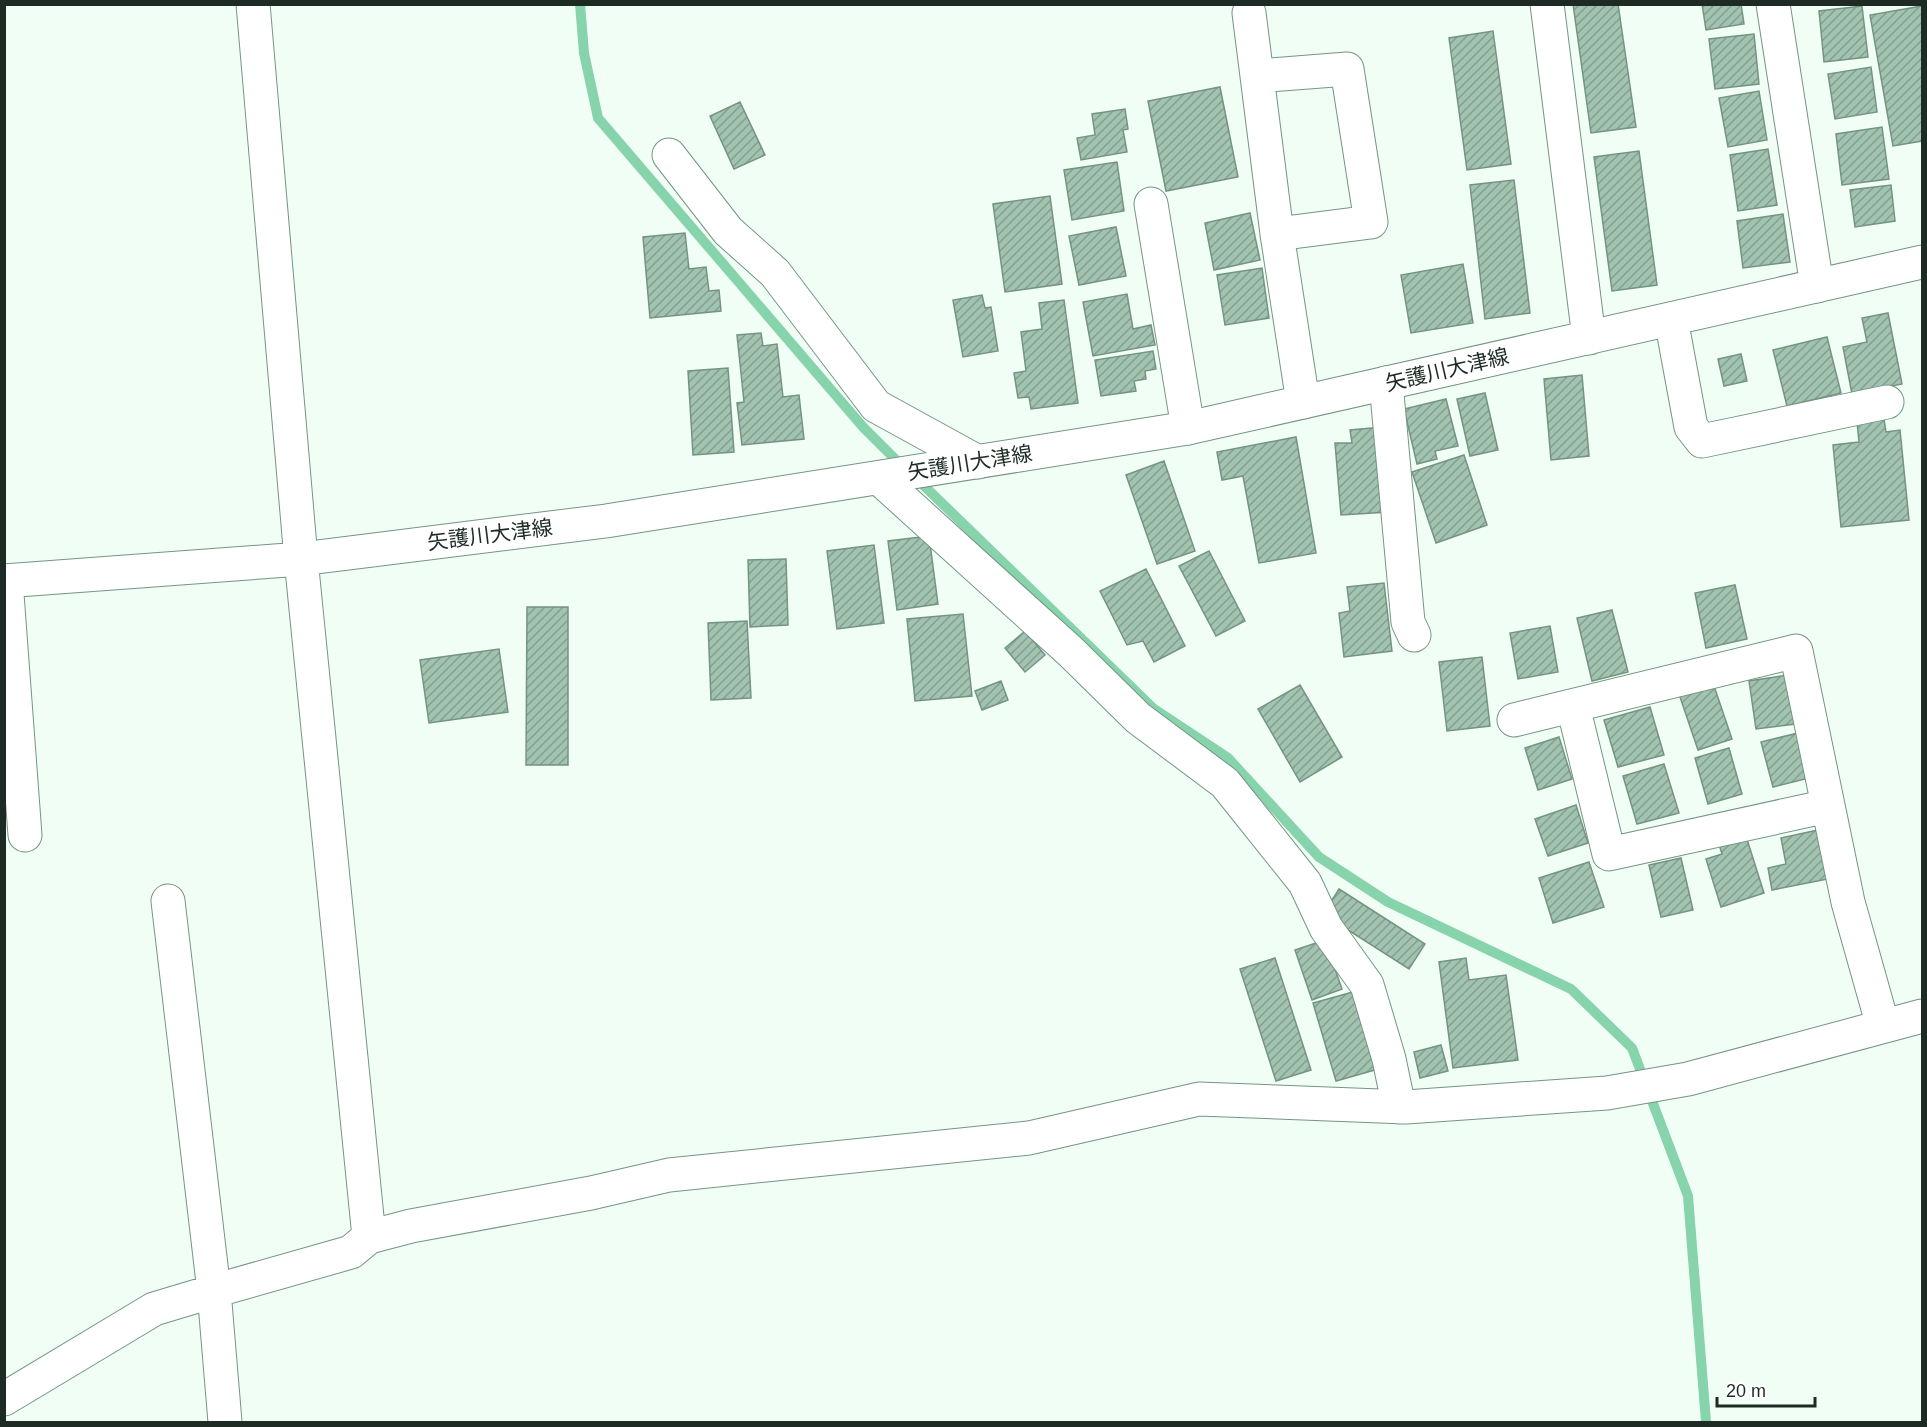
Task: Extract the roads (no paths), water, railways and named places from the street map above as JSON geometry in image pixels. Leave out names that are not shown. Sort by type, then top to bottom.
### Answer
[{"type":"street","points":[[254,4],[301,559],[369,1237]]},
{"type":"street","points":[[1547,4],[1589,338]]},
{"type":"street","points":[[1773,4],[1817,286]]},
{"type":"street","points":[[1249,13],[1277,234],[1303,402]]},
{"type":"street","points":[[1257,76],[1347,69],[1371,222],[1277,234]]},
{"type":"street","points":[[669,155],[728,231],[775,273],[876,406],[978,462]]},
{"type":"street","points":[[1152,204],[1188,428]]},
{"type":"street","name":"矢護川大津線","points":[[5,581],[301,559],[606,521],[1188,428],[1923,262]]},
{"type":"street","points":[[1671,319],[1691,427],[1702,441],[1887,402]]},
{"type":"street","points":[[1386,383],[1408,622],[1414,635]]},
{"type":"street","points":[[879,478],[1071,652],[1138,718],[1225,783],[1305,883],[1326,927],[1367,985],[1389,1059],[1399,1107]]},
{"type":"street","points":[[5,581],[25,835]]},
{"type":"street","points":[[1514,720],[1796,651],[1848,903],[1883,1026]]},
{"type":"street","points":[[1573,706],[1609,854],[1828,806]]},
{"type":"street","points":[[168,901],[214,1292],[225,1422]]},
{"type":"street","points":[[4,1399],[154,1309],[351,1252],[369,1237],[411,1226],[591,1193],[669,1175],[1029,1138],[1199,1099],[1399,1107],[1607,1093],[1688,1079],[1923,1016]]},
{"type":"waterway","points":[[580,4],[584,53],[598,118],[863,427],[904,468]]},
{"type":"waterway","points":[[916,478],[1154,709],[1228,758],[1319,857],[1388,902],[1571,989],[1632,1048],[1688,1196],[1706,1422]]}]
